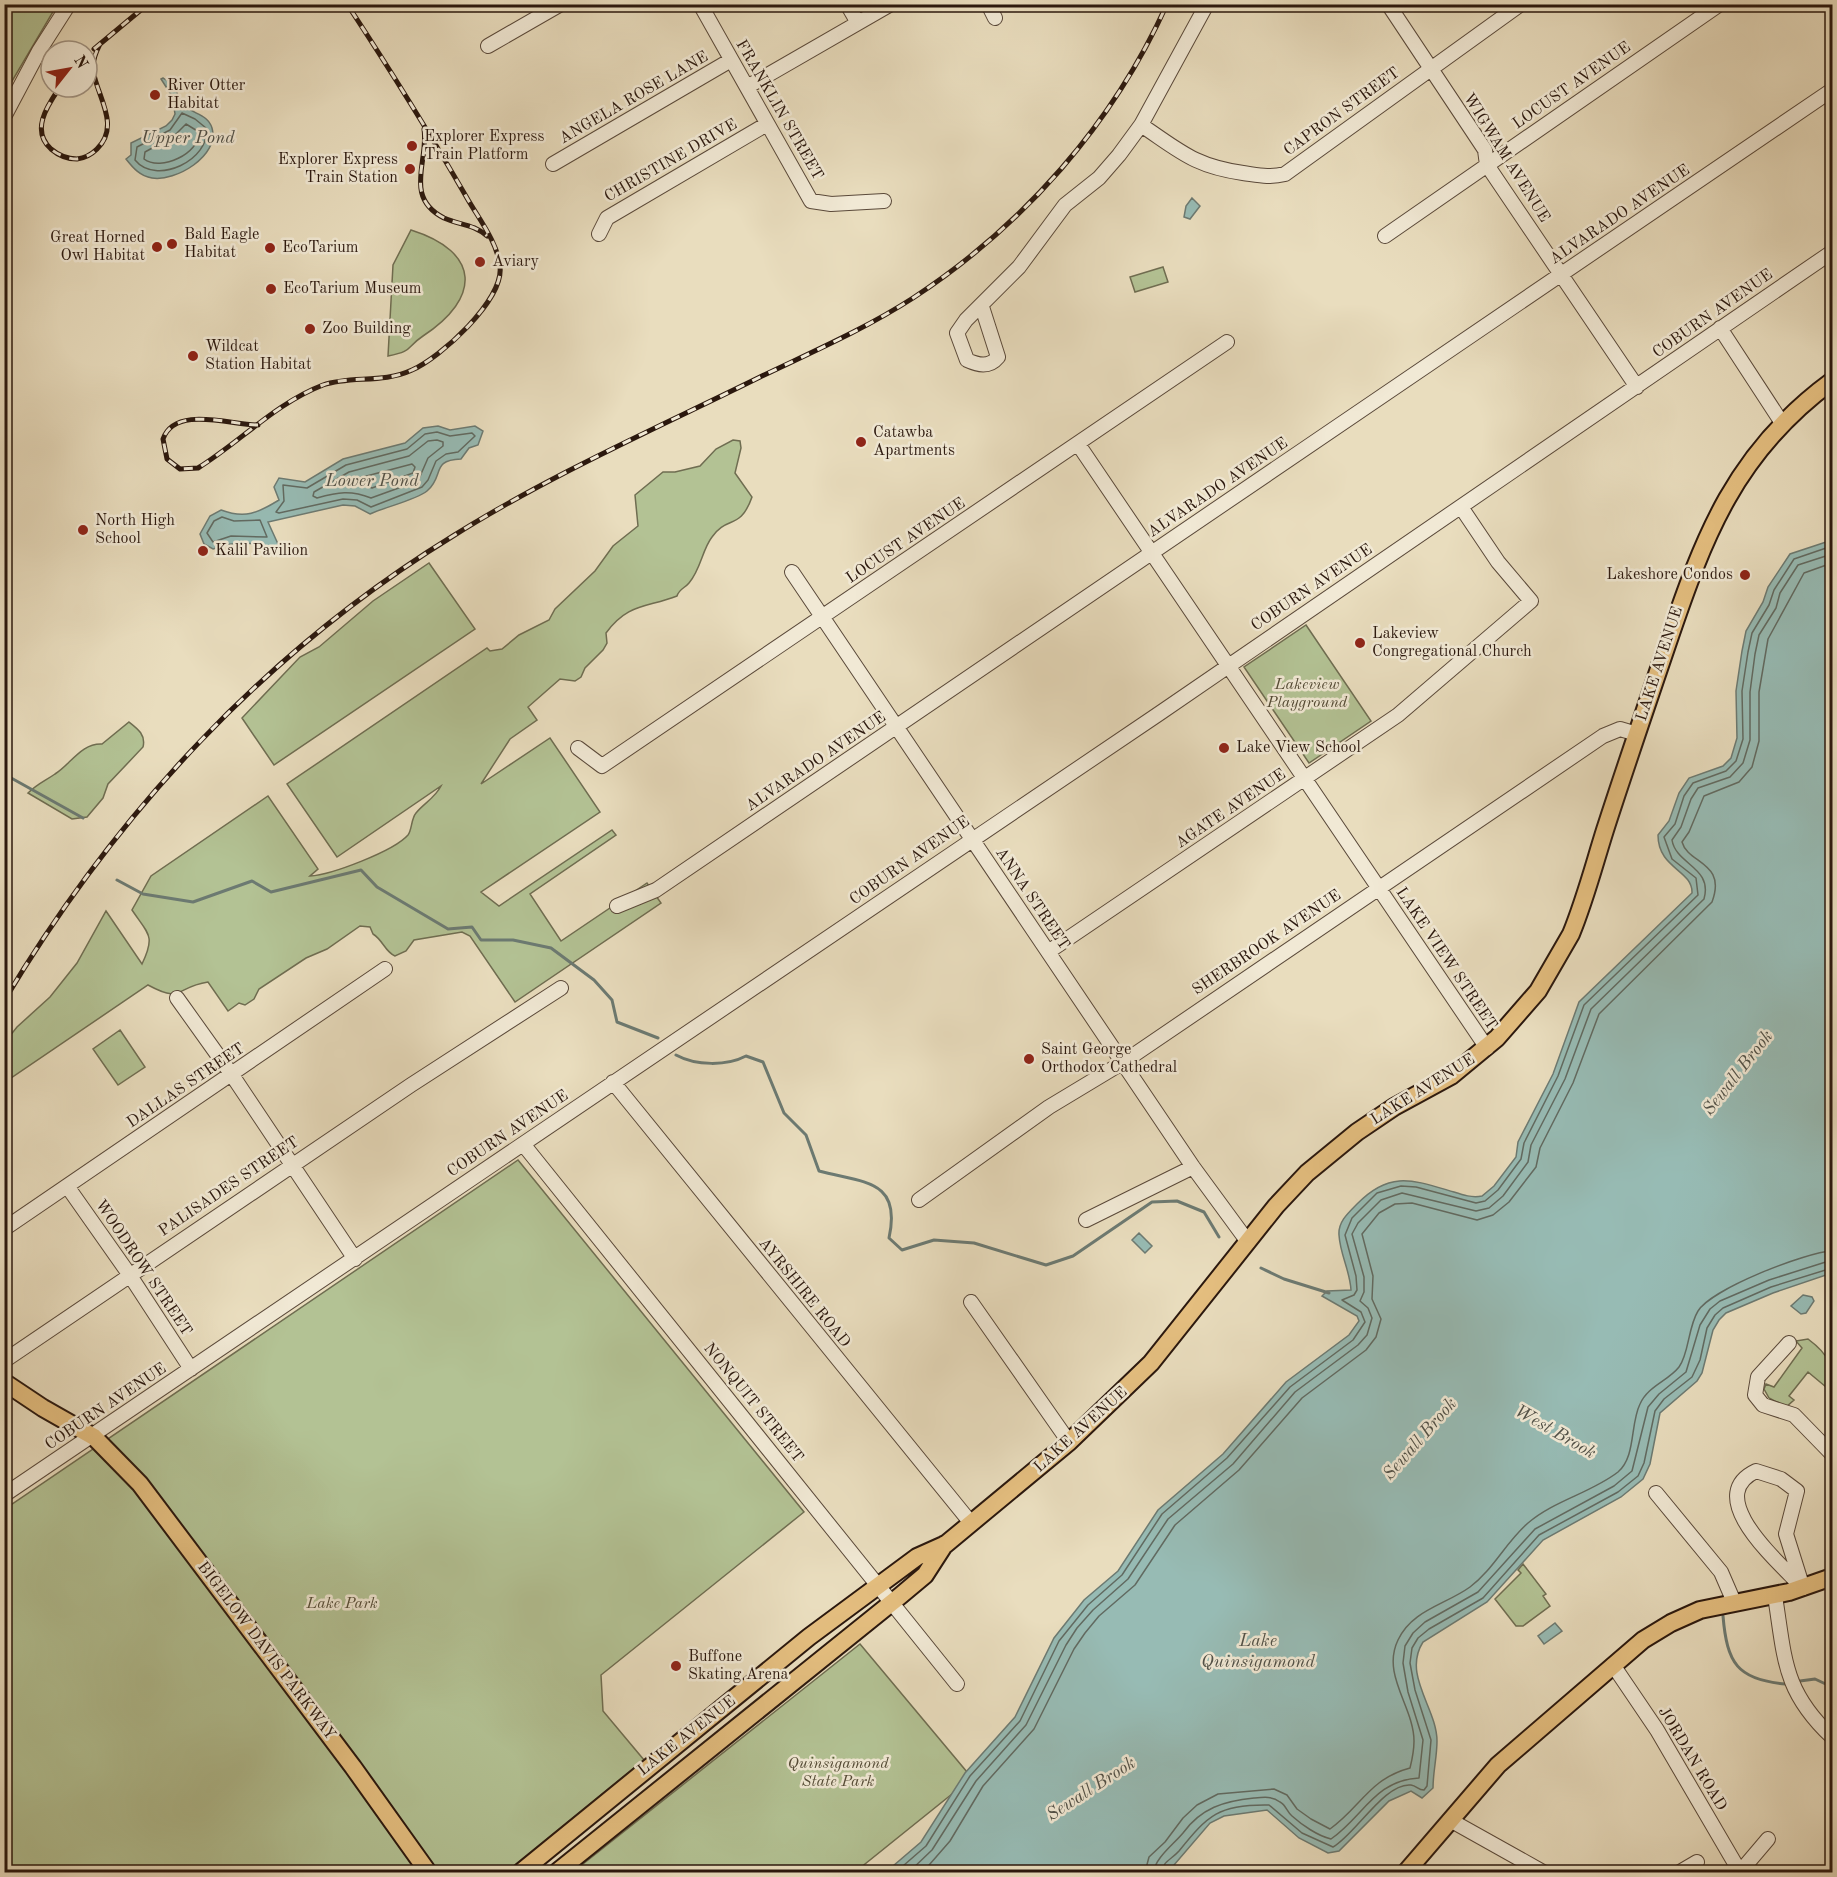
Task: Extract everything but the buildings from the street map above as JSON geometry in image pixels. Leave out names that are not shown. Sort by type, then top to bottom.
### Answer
[{"type":"main road","name":"LAKE AVENUE","points":[[557,1872],[809,1672],[925,1575],[946,1544],[1069,1442],[1151,1363],[1284,1196],[1331,1151],[1394,1107],[1451,1076],[1487,1048],[1538,991],[1568,942],[1682,598],[1705,540],[1737,480],[1782,423],[1833,381]]},
{"type":"main road","name":"BIGELOW DAVIS PARKWAY","points":[[4,1382],[43,1408],[94,1437],[158,1505],[428,1872]]},
{"type":"main road","name":"LAKE AVENUE","points":[[520,1872],[809,1637],[917,1557],[946,1544]]},
{"type":"main road","points":[[1406,1872],[1498,1765],[1613,1665],[1671,1623],[1700,1610],[1775,1596],[1833,1576]]},
{"type":"street","points":[[4,117],[39,51],[69,4]]},
{"type":"street","points":[[488,46],[561,4]]},
{"type":"street","name":"FRANKLIN STREET","points":[[700,4],[812,201],[831,204],[884,201]]},
{"type":"street","points":[[847,4],[858,23]]},
{"type":"street","points":[[747,87],[891,4]]},
{"type":"street","points":[[988,4],[995,18]]},
{"type":"street","points":[[982,307],[1019,267],[1065,205],[1099,178],[1141,124],[1207,4]]},
{"type":"street","name":"WIGWAM AVENUE","points":[[1388,4],[1485,150],[1487,165],[1637,387]]},
{"type":"street","name":"CAPRON STREET","points":[[1141,124],[1190,159],[1206,166],[1260,176],[1279,176],[1294,169],[1429,68],[1521,4]]},
{"type":"street","name":"LOCUST AVENUE","points":[[1385,237],[1720,4]]},
{"type":"street","name":"ANGELA ROSE LANE","points":[[552,164],[731,60]]},
{"type":"street","name":"ALVARADO AVENUE","points":[[617,906],[657,890],[1833,90]]},
{"type":"street","name":"CHRISTINE DRIVE","points":[[599,234],[607,218],[767,124]]},
{"type":"street","name":"COBURN AVENUE","points":[[4,1495],[94,1437],[1833,252]]},
{"type":"street","points":[[1720,328],[1782,423]]},
{"type":"street","name":"LOCUST AVENUE","points":[[578,748],[602,766],[1227,342]]},
{"type":"street","points":[[1078,444],[1304,780]]},
{"type":"street","name":"AGATE AVENUE","points":[[1048,952],[1398,715],[1531,601],[1498,562],[1461,507]]},
{"type":"street","name":"ANNA STREET","points":[[792,572],[1192,1167],[1248,1242]]},
{"type":"street","name":"SHERBROOK AVENUE","points":[[919,1200],[1049,1107],[1122,1063],[1603,736],[1620,729],[1637,734]]},
{"type":"street","name":"LAKE VIEW STREET","points":[[1304,780],[1487,1048]]},
{"type":"street","name":"DALLAS STREET","points":[[4,1229],[385,969]]},
{"type":"street","name":"PALISADES STREET","points":[[4,1361],[129,1274],[561,988]]},
{"type":"street","points":[[177,998],[232,1075],[355,1259]]},
{"type":"street","name":"AYRSHIRE ROAD","points":[[613,1082],[971,1523]]},
{"type":"street","name":"NONQUIT STREET","points":[[523,1144],[957,1684]]},
{"type":"street","points":[[1086,1220],[1192,1167]]},
{"type":"street","name":"WOODROW STREET","points":[[66,1186],[129,1274],[191,1369]]},
{"type":"street","points":[[971,1302],[1069,1442]]},
{"type":"street","points":[[1789,1343],[1758,1377],[1755,1395],[1763,1405],[1794,1415],[1833,1454]]},
{"type":"street","points":[[1756,1471],[1780,1479],[1797,1491],[1786,1534],[1803,1588],[1742,1520],[1738,1496],[1745,1477],[1756,1471]]},
{"type":"street","points":[[1656,1493],[1721,1572],[1734,1602]]},
{"type":"street","points":[[1775,1596],[1786,1665],[1793,1687],[1811,1716],[1833,1737]]},
{"type":"street","name":"JORDAN ROAD","points":[[1613,1665],[1667,1746],[1740,1872]]},
{"type":"street","points":[[1450,1820],[1543,1872]]},
{"type":"street","points":[[1740,1872],[1768,1839]]},
{"type":"street","points":[[1680,1872],[1697,1862]]},
{"type":"green space","points":[[4,5],[57,5],[5,93]]},
{"type":"green space","points":[[411,230],[434,239],[451,250],[461,263],[465,277],[463,292],[442,321],[406,351],[388,356],[393,265]]},
{"type":"green space","points":[[1163,267],[1168,282],[1135,292],[1130,277]]},
{"type":"green space","points":[[733,440],[740,441],[741,448],[735,473],[752,497],[743,514],[723,526],[712,537],[693,578],[677,596],[638,608],[622,616],[606,633],[607,643],[585,668],[581,677],[575,681],[560,679],[528,707],[537,720],[510,739],[481,784],[550,738],[600,812],[481,892],[499,906],[612,830],[616,835],[530,894],[561,941],[647,883],[661,903],[515,1002],[470,936],[462,932],[414,940],[406,951],[395,956],[373,934],[370,927],[360,926],[327,949],[306,958],[259,989],[254,999],[245,1005],[239,1003],[228,1011],[208,982],[174,994],[159,991],[148,985],[5,1082],[5,1042],[17,1027],[50,997],[77,963],[106,911],[142,964],[149,947],[149,940],[146,930],[132,910],[151,876],[268,796],[318,869],[310,876],[320,875],[362,861],[390,848],[408,835],[416,813],[441,786],[337,857],[287,784],[487,648],[490,651],[502,649],[519,635],[549,620],[555,609],[595,571],[613,546],[638,526],[635,495],[663,472],[675,472],[700,466],[716,449]]},
{"type":"green space","points":[[429,563],[475,629],[274,765],[242,718],[300,657],[319,647],[373,601]]},
{"type":"green space","name":"Lakeview Playground","points":[[1306,625],[1371,721],[1309,763],[1244,667]]},
{"type":"green space","points":[[129,722],[142,736],[143,747],[108,784],[103,798],[87,817],[72,819],[28,793],[61,770],[82,750],[102,744]]},
{"type":"green space","points":[[120,1030],[145,1067],[118,1085],[93,1049]]},
{"type":"green space","name":"Lake Park","points":[[518,1160],[804,1512],[601,1675],[603,1711],[644,1760],[506,1872],[5,1872],[5,1509]]},
{"type":"green space","points":[[1808,1339],[1826,1356],[1829,1362],[1832,1392],[1808,1372],[1789,1396],[1794,1400],[1786,1407],[1769,1398],[1764,1389],[1766,1384],[1774,1387],[1802,1348],[1796,1341]]},
{"type":"green space","points":[[1523,1564],[1546,1594],[1543,1596],[1550,1606],[1523,1626],[1516,1626],[1495,1599],[1521,1573],[1518,1570]]},
{"type":"green space","name":"Quinsigamond State Park","points":[[860,1644],[972,1778],[855,1872],[573,1872]]},
{"type":"water","name":"Upper Pond","points":[[161,79],[172,83],[187,108],[210,123],[213,138],[203,157],[194,165],[172,176],[152,178],[140,173],[126,159],[131,155],[131,143],[166,126],[175,114],[172,96]]},
{"type":"water","points":[[1192,198],[1200,206],[1190,219],[1184,217],[1186,206]]},
{"type":"water","name":"Lower Pond","points":[[438,426],[450,430],[475,426],[483,431],[478,445],[469,448],[461,459],[445,462],[436,480],[422,494],[370,514],[355,506],[343,505],[268,522],[278,544],[275,552],[245,543],[229,544],[213,549],[204,544],[200,534],[210,516],[221,510],[237,514],[251,513],[271,505],[279,500],[274,487],[279,478],[305,482],[343,459],[405,443],[423,428]]},
{"type":"water","name":"Lake Quinsigamond","points":[[1832,540],[1832,1273],[1773,1293],[1726,1313],[1713,1330],[1702,1373],[1697,1381],[1660,1413],[1650,1464],[1643,1479],[1621,1497],[1543,1540],[1487,1602],[1423,1642],[1416,1667],[1422,1692],[1436,1729],[1437,1747],[1433,1788],[1422,1798],[1411,1791],[1389,1801],[1339,1851],[1328,1853],[1299,1838],[1267,1810],[1224,1816],[1210,1823],[1168,1872],[886,1872],[921,1842],[965,1773],[1015,1717],[1054,1638],[1084,1600],[1118,1571],[1158,1510],[1223,1454],[1286,1382],[1349,1335],[1359,1321],[1357,1316],[1322,1296],[1327,1291],[1351,1290],[1339,1235],[1340,1226],[1347,1214],[1369,1193],[1391,1182],[1414,1182],[1468,1196],[1482,1196],[1494,1186],[1516,1157],[1518,1142],[1553,1074],[1579,1002],[1692,893],[1687,879],[1663,855],[1658,835],[1669,821],[1679,793],[1689,778],[1723,766],[1731,758],[1737,738],[1736,691],[1746,631],[1763,602],[1768,587],[1790,554]]},
{"type":"water","points":[[1139,1233],[1152,1246],[1145,1253],[1132,1240]]},
{"type":"water","points":[[1803,1295],[1812,1297],[1814,1301],[1806,1313],[1801,1314],[1791,1306]]},
{"type":"water","points":[[1555,1623],[1562,1631],[1544,1644],[1538,1636]]},
{"type":"waterway","points":[[4,774],[83,818]]},
{"type":"waterway","points":[[117,880],[143,894],[193,902],[252,881],[271,892],[361,870],[377,887],[448,929],[472,927],[481,940],[513,940],[551,948],[594,980],[612,1000],[617,1022],[658,1038]]},
{"type":"waterway","points":[[676,1055],[702,1063],[730,1062],[746,1056],[763,1062],[784,1113],[806,1135],[819,1171],[864,1182],[884,1194],[890,1204],[892,1219],[889,1238],[902,1250],[934,1240],[974,1243],[1046,1265],[1073,1256],[1152,1202],[1177,1201],[1204,1212],[1219,1237]]},
{"type":"waterway","points":[[1261,1268],[1284,1279],[1329,1293]]},
{"type":"waterway","name":"West Brook","points":[[1723,1616],[1728,1646],[1738,1666],[1756,1678],[1786,1684]]},
{"type":"waterway","name":"West Brook","points":[[1800,1681],[1815,1679],[1832,1687]]},
{"type":"railway","points":[[99,45],[148,4]]},
{"type":"railway","points":[[258,425],[247,424],[219,420],[205,419],[179,422],[169,429],[163,439],[167,459],[180,469],[198,468],[229,447],[244,435],[259,424],[274,412],[323,385],[344,380],[389,377],[412,370],[438,353],[468,326],[492,295],[499,280],[500,267],[496,249],[487,231],[347,4]]},
{"type":"railway","points":[[4,1001],[48,932],[95,865],[200,741],[258,684],[320,631],[385,581],[453,536],[527,493],[604,453],[857,330],[913,298],[953,270],[992,239],[1027,205],[1092,131],[1145,48],[1167,4]]},
{"type":"railway","points":[[53,99],[46,110],[41,126],[45,142],[51,149],[63,156],[83,158],[97,149],[104,140],[107,130],[106,111],[99,91]]},
{"type":"railway","points":[[424,129],[421,178],[424,200],[444,218],[472,227],[487,236]]},
{"type":"place","name":"River Otter Habitat","points":[[155,95]]},
{"type":"place","name":"Explorer Express Train Platform","points":[[412,146]]},
{"type":"place","name":"Explorer Express Train Station","points":[[410,169]]},
{"type":"place","name":"Bald Eagle Habitat","points":[[172,244]]},
{"type":"place","name":"Great Horned Owl Habitat","points":[[157,247]]},
{"type":"place","name":"EcoTarium","points":[[270,248]]},
{"type":"place","name":"Aviary","points":[[480,262]]},
{"type":"place","name":"EcoTarium Museum","points":[[271,289]]},
{"type":"place","name":"Zoo Building","points":[[310,329]]},
{"type":"place","name":"Wildcat Station Habitat","points":[[193,356]]},
{"type":"place","name":"Catawba Apartments","points":[[861,442]]},
{"type":"place","name":"North High School","points":[[83,530]]},
{"type":"place","name":"Kalil Pavilion","points":[[203,551]]},
{"type":"place","name":"Lakeshore Condos","points":[[1745,575]]},
{"type":"place","name":"Lakeview Congregational Church","points":[[1360,643]]},
{"type":"place","name":"Lake View School","points":[[1224,748]]},
{"type":"place","name":"Saint George Orthodox Cathedral","points":[[1029,1059]]},
{"type":"place","name":"Buffone Skating Arena","points":[[676,1666]]},
{"type":"water label","name":"Sewall Brook","points":[[1738,1073]]},
{"type":"water label","name":"Sewall Brook","points":[[1420,1439]]},
{"type":"water label","name":"Sewall Brook","points":[[1091,1789]]}]
